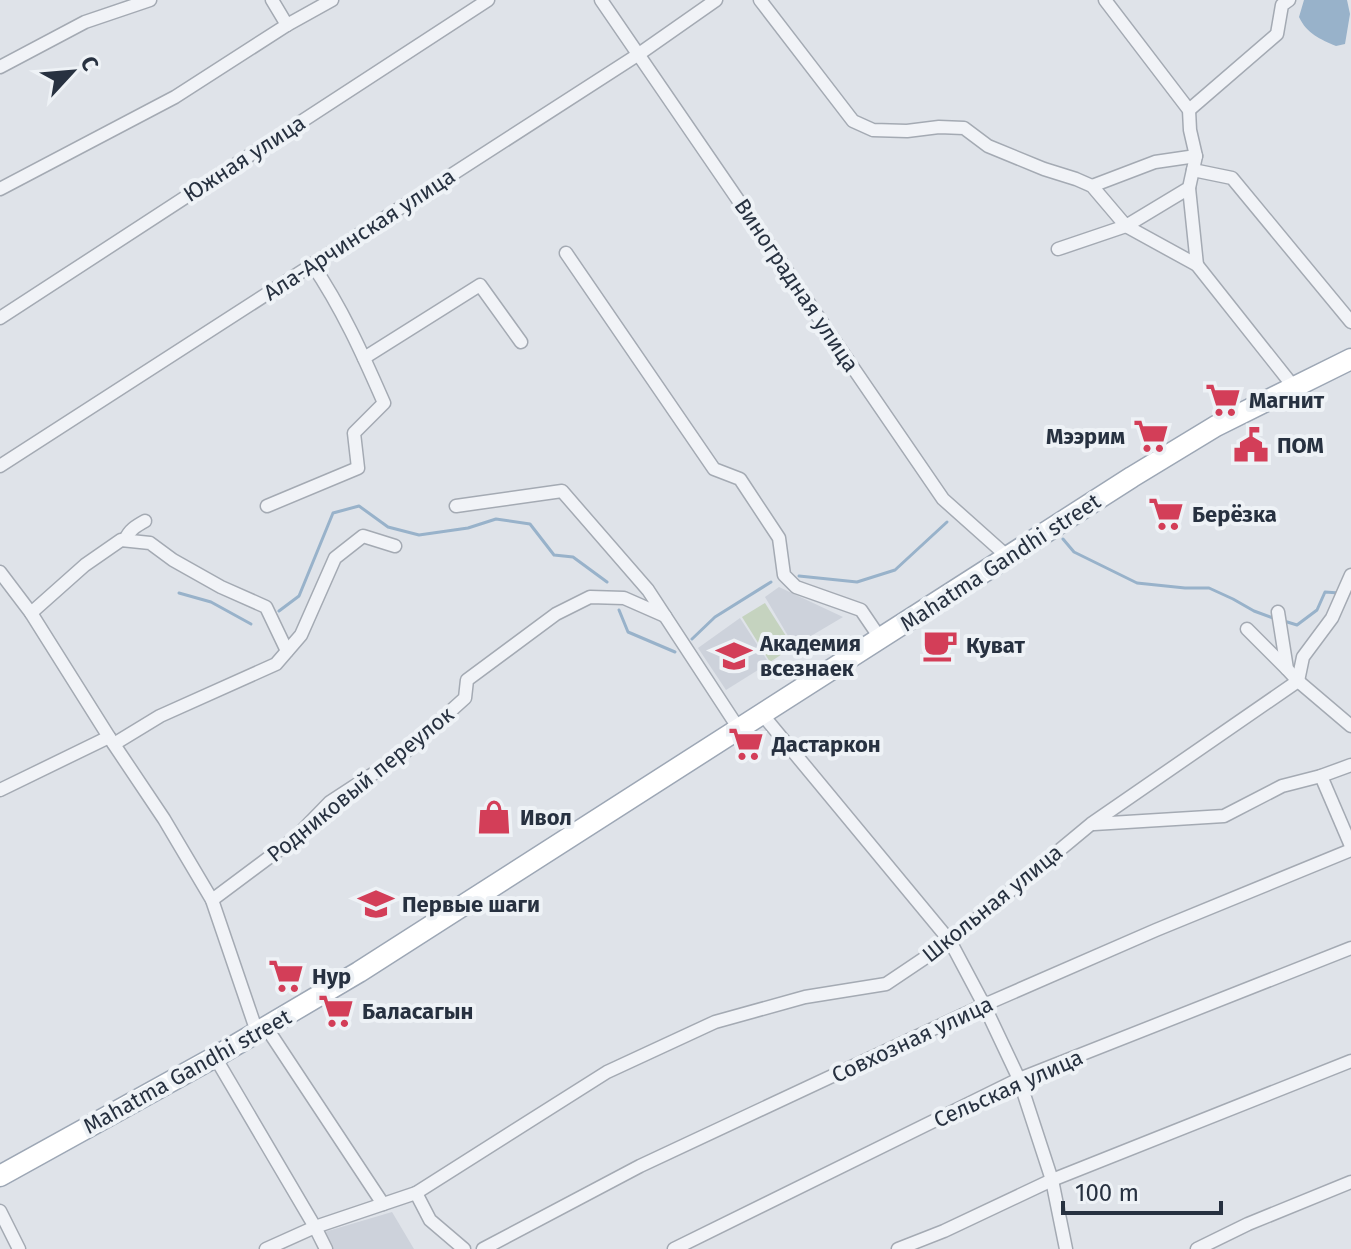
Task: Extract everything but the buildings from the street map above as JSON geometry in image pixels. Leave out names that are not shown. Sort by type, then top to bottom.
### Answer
[{"type":"main road","name":"Mahatma Gandhi street","points":[[0,1176],[215,1057],[359,972],[1216,426],[1351,359]]},
{"type":"street","points":[[0,67],[85,22],[150,0]]},
{"type":"street","points":[[272,0],[287,25]]},
{"type":"street","points":[[0,189],[175,97],[332,0]]},
{"type":"street","name":"Южная улица","points":[[0,318],[488,0]]},
{"type":"street","name":"Виноградная улица","points":[[601,0],[943,499],[1008,557]]},
{"type":"street","name":"Ала-Арчинская улица","points":[[0,466],[639,54],[716,0]]},
{"type":"street","points":[[760,0],[853,121],[873,130],[964,128],[988,146],[1092,186],[1126,226],[1197,265],[1293,386]]},
{"type":"street","points":[[1105,0],[1189,110],[1196,156],[1189,188],[1197,265]]},
{"type":"street","points":[[1189,110],[1277,34],[1282,2]]},
{"type":"street","points":[[1092,186],[1155,162],[1196,156]]},
{"type":"street","points":[[1193,170],[1232,178],[1351,322]]},
{"type":"street","points":[[1058,249],[1126,226],[1189,188]]},
{"type":"street","points":[[566,253],[714,469],[740,479],[779,538],[784,575],[796,587],[861,610],[880,638]]},
{"type":"street","points":[[267,506],[358,468],[354,433],[384,403],[328,287],[312,264]]},
{"type":"street","points":[[364,358],[480,285],[521,342]]},
{"type":"street","points":[[456,506],[562,491],[648,590],[739,729]]},
{"type":"street","points":[[125,540],[134,527],[145,521]]},
{"type":"street","points":[[0,790],[276,664],[301,635],[335,558],[363,536],[395,546]]},
{"type":"street","points":[[31,613],[85,565],[121,540],[150,543],[221,587],[266,607],[287,651]]},
{"type":"street","points":[[0,572],[31,613],[164,819],[212,900],[262,1030],[383,1204]]},
{"type":"street","points":[[1298,681],[1303,657],[1332,618],[1351,575]]},
{"type":"street","name":"Родниковый переулок","points":[[212,900],[295,838],[330,802],[402,755],[465,698],[467,680],[556,614],[590,597],[624,598],[665,616]]},
{"type":"street","points":[[1278,612],[1287,669]]},
{"type":"street","points":[[1247,629],[1298,681],[1351,726]]},
{"type":"street","name":"Школьная улица","points":[[266,1249],[315,1227],[416,1193],[607,1072],[715,1022],[805,997],[886,984],[950,941],[1091,824],[1298,681]]},
{"type":"street","points":[[762,714],[950,941],[1019,1079],[1052,1180],[1066,1249]]},
{"type":"street","points":[[1091,824],[1224,816],[1282,786],[1351,765]]},
{"type":"street","points":[[1321,776],[1351,848]]},
{"type":"street","name":"Совхозная улица","points":[[483,1249],[640,1166],[984,1005],[1351,848]]},
{"type":"street","name":"Сельская улица","points":[[674,1249],[1019,1079],[1351,948]]},
{"type":"street","points":[[215,1057],[326,1249]]},
{"type":"street","points":[[898,1249],[1052,1180],[1351,1061]]},
{"type":"street","points":[[1197,1249],[1248,1224],[1351,1182]]},
{"type":"street","points":[[416,1193],[430,1220],[464,1249]]},
{"type":"street","points":[[0,1211],[19,1249]]},
{"type":"shaded area","name":"Академия всезнаек","points":[[779,587],[843,617],[794,646],[765,597]]},
{"type":"shaded area","name":"Академия всезнаек","points":[[740,618],[769,663],[726,690],[698,648]]},
{"type":"shaded area","points":[[392,1212],[414,1249],[329,1249],[321,1233]]},
{"type":"green space","points":[[765,603],[793,647],[770,662],[742,617]]},
{"type":"water","points":[[1304,0],[1347,0],[1350,14],[1345,44],[1336,46],[1306,28],[1299,17]]},
{"type":"waterway","points":[[279,611],[299,596],[333,513],[359,506],[388,527],[419,535],[468,528],[496,519],[530,524],[554,555],[573,557],[607,582]]},
{"type":"waterway","points":[[799,576],[857,582],[895,570],[947,522]]},
{"type":"waterway","points":[[1063,539],[1074,552],[1137,583],[1209,588],[1273,618]]},
{"type":"waterway","points":[[692,639],[715,617],[771,582]]},
{"type":"waterway","points":[[1284,621],[1297,625],[1317,610],[1325,592],[1339,593]]},
{"type":"waterway","points":[[179,593],[211,602],[251,624]]},
{"type":"waterway","points":[[619,610],[628,632],[675,652]]},
{"type":"place","name":"Магнит","points":[[1223,400]]},
{"type":"place","name":"Мээрим","points":[[1151,436]]},
{"type":"place","name":"ПОМ","points":[[1251,445]]},
{"type":"place","name":"Берёзка","points":[[1166,514]]},
{"type":"place","name":"Куват","points":[[940,645]]},
{"type":"place","name":"Академия всезнаек","points":[[734,656]]},
{"type":"place","name":"Дастаркон","points":[[746,744]]},
{"type":"place","name":"Ивол","points":[[494,817]]},
{"type":"place","name":"Первые шаги","points":[[376,904]]},
{"type":"place","name":"Нур","points":[[286,976]]},
{"type":"place","name":"Баласагын","points":[[336,1011]]}]
